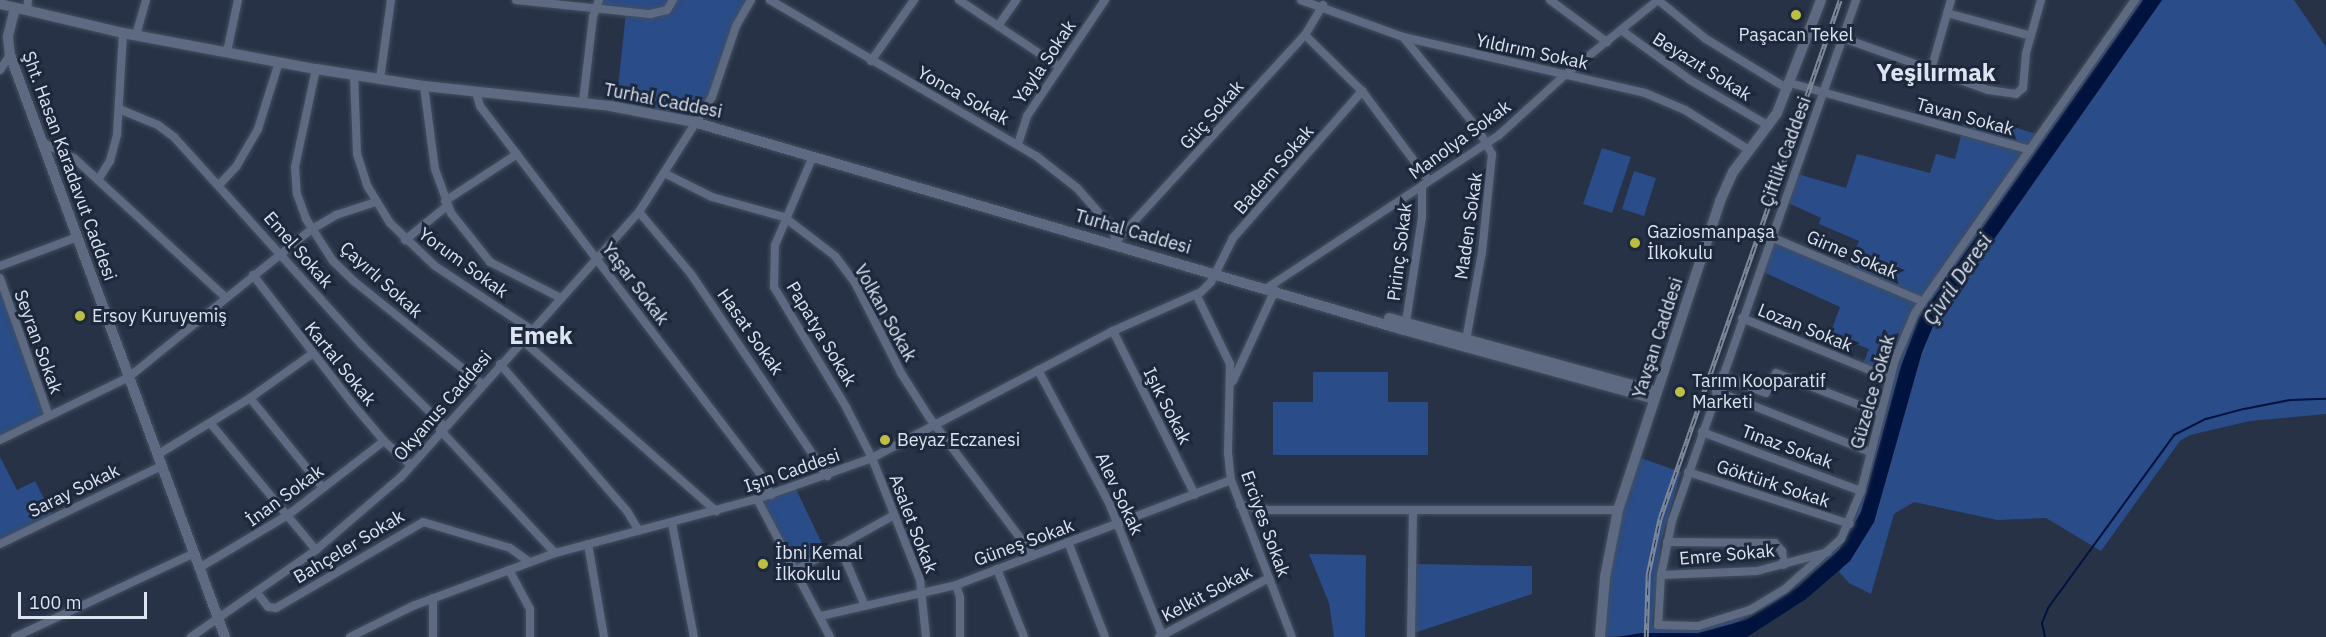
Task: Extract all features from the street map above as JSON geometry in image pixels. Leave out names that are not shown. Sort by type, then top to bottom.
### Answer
[{"type":"street","points":[[136,35],[146,0]]},
{"type":"street","points":[[227,52],[238,0]]},
{"type":"street","points":[[380,79],[391,0]]},
{"type":"street","points":[[516,0],[598,4],[656,14],[667,10],[673,0]]},
{"type":"street","name":"Okyanus Caddesi","points":[[191,637],[258,594],[316,550],[411,465],[500,364],[598,259],[639,212],[716,90],[736,26],[751,0]]},
{"type":"street","name":"Yonca Sokak","points":[[770,0],[871,61],[1018,144],[1077,188],[1113,230],[1116,242]]},
{"type":"street","points":[[871,61],[914,0]]},
{"type":"street","points":[[959,0],[1060,67]]},
{"type":"street","points":[[998,26],[1016,0]]},
{"type":"street","name":"Yayla Sokak","points":[[1018,144],[1027,116],[1105,0]]},
{"type":"street","name":"Yıldırım Sokak","points":[[1301,0],[1323,5],[1403,37],[1626,88],[1671,103],[1749,150]]},
{"type":"street","points":[[1550,0],[1606,42]]},
{"type":"street","name":"Manolya Sokak","points":[[1271,289],[1487,143],[1564,75],[1658,0]]},
{"type":"street","name":"Tavan Sokak","points":[[1658,0],[1715,45],[1789,86],[2030,150]]},
{"type":"street","name":"Yavşan Caddesi","points":[[1597,636],[1605,577],[1618,510],[1720,201],[1749,150],[1769,126],[1789,86],[1821,0]]},
{"type":"street","name":"Çiftlik Caddesi","points":[[1658,626],[1661,574],[1667,542],[1688,472],[1857,0]]},
{"type":"street","points":[[1931,70],[1951,0]]},
{"type":"street","points":[[1843,38],[1988,90],[2016,94],[2023,88],[2031,36],[2041,0]]},
{"type":"street","name":"Güzelce Sokak","points":[[1658,626],[1698,626],[1750,610],[1785,589],[1830,552],[1850,524],[1861,491],[1889,378],[1922,301],[2135,0]]},
{"type":"street","name":"Turhal Caddesi","points":[[0,4],[15,8],[28,5],[123,33],[316,69],[424,86],[583,102],[694,122],[1116,242],[1305,299],[1656,395]]},
{"type":"street","points":[[583,102],[598,4]]},
{"type":"street","name":"Güç Sokak","points":[[1116,242],[1305,35],[1323,5]]},
{"type":"street","name":"Şht. Hasan Karadavut Caddesi","points":[[15,8],[8,37],[10,55],[225,637]]},
{"type":"street","points":[[1947,13],[2031,36]]},
{"type":"street","name":"Beyazıt Sokak","points":[[1621,30],[1690,80],[1769,126]]},
{"type":"street","points":[[99,180],[112,154],[119,109],[123,33]]},
{"type":"street","name":"Pirinç Sokak","points":[[1305,35],[1362,91],[1425,184],[1406,322]]},
{"type":"street","points":[[1403,37],[1487,143]]},
{"type":"street","points":[[0,70],[10,55]]},
{"type":"street","points":[[219,185],[240,163],[258,129],[279,62]]},
{"type":"street","name":"Çayırlı Sokak","points":[[316,69],[295,174],[297,194],[312,229],[333,261],[355,282],[482,384]]},
{"type":"street","name":"Yorum Sokak","points":[[354,75],[357,154],[376,201],[405,240],[454,280],[532,330]]},
{"type":"street","points":[[424,86],[434,159],[446,204],[490,262],[561,298]]},
{"type":"street","name":"Badem Sokak","points":[[1215,273],[1233,238],[1362,91]]},
{"type":"street","name":"Yaşar Sokak","points":[[476,92],[480,106],[759,472],[771,495]]},
{"type":"street","name":"Emel Sokak","points":[[119,109],[168,132],[555,553]]},
{"type":"street","points":[[42,142],[74,158],[225,297]]},
{"type":"street","name":"Maden Sokak","points":[[1466,339],[1490,192],[1492,154],[1487,143]]},
{"type":"street","points":[[405,240],[446,204],[517,154]]},
{"type":"street","name":"Papatya Sokak","points":[[813,156],[784,217],[773,255],[774,287],[846,407],[872,458]]},
{"type":"street","name":"Volkan Sokak","points":[[664,173],[712,198],[784,217],[821,242],[849,275],[901,374],[1033,555]]},
{"type":"street","points":[[0,440],[129,377],[253,274],[312,229],[336,215],[376,201]]},
{"type":"street","name":"Hasat Sokak","points":[[639,212],[691,274],[827,476]]},
{"type":"street","points":[[0,266],[77,237]]},
{"type":"street","name":"Girne Sokak","points":[[1771,237],[1922,301]]},
{"type":"street","name":"Işın Caddesi","points":[[350,637],[433,598],[555,553],[716,512],[827,476],[872,458],[937,426],[1113,331],[1196,294],[1208,286],[1215,273]]},
{"type":"street","name":"Kartal Sokak","points":[[253,274],[312,354],[384,441],[411,465]]},
{"type":"street","name":"Seyran Sokak","points":[[0,278],[49,416]]},
{"type":"street","name":"Erciyes Sokak","points":[[1232,382],[1271,289]]},
{"type":"street","name":"Erciyes Sokak","points":[[1196,294],[1230,364],[1232,382],[1228,453],[1232,480],[1292,637]]},
{"type":"street","name":"Turhal Caddesi","points":[[1305,299],[1406,322],[1656,395]]},
{"type":"street","name":"Lozan Sokak","points":[[1742,318],[1889,378]]},
{"type":"street","name":"Işık Sokak","points":[[1113,331],[1195,495]]},
{"type":"street","points":[[522,340],[716,512]]},
{"type":"street","name":"Saray Sokak","points":[[0,544],[159,460],[312,354]]},
{"type":"street","points":[[500,364],[627,511],[639,531]]},
{"type":"street","name":"Alev Sokak","points":[[1038,370],[1119,526],[1161,636]]},
{"type":"street","points":[[1722,376],[1767,393],[1776,373],[1880,413]]},
{"type":"street","points":[[1716,391],[1870,452]]},
{"type":"street","points":[[250,398],[323,488]]},
{"type":"street","points":[[211,424],[316,550]]},
{"type":"street","name":"Tınaz Sokak","points":[[1702,432],[1861,491]]},
{"type":"street","name":"İnan Sokak","points":[[199,568],[288,515],[384,441]]},
{"type":"street","name":"Asalet Sokak","points":[[872,458],[923,594],[926,637]]},
{"type":"street","name":"Göktürk Sokak","points":[[1688,472],[1850,524]]},
{"type":"street","name":"Güneş Sokak","points":[[821,616],[956,585],[1068,542],[1119,526],[1232,480]]},
{"type":"street","points":[[757,499],[821,616],[830,637]]},
{"type":"street","points":[[1240,505],[1269,510],[1618,510]]},
{"type":"street","points":[[1411,637],[1413,510]]},
{"type":"street","points":[[796,570],[894,515]]},
{"type":"street","name":"Bahçeler Sokak","points":[[258,594],[268,607],[276,608],[423,522],[510,548],[529,562]]},
{"type":"street","points":[[672,523],[694,637]]},
{"type":"street","points":[[1068,542],[1105,637]]},
{"type":"street","points":[[1667,542],[1775,543],[1782,550],[1784,565]]},
{"type":"street","points":[[588,544],[604,637]]},
{"type":"street","points":[[838,545],[865,606]]},
{"type":"street","name":"Emre Sokak","points":[[1661,574],[1742,572],[1784,565],[1830,552]]},
{"type":"street","points":[[15,637],[194,553]]},
{"type":"street","points":[[997,569],[1024,637]]},
{"type":"street","points":[[509,570],[530,609],[530,637]]},
{"type":"street","name":"Kelkit Sokak","points":[[1161,636],[1269,578]]},
{"type":"street","points":[[956,585],[960,597],[960,637]]},
{"type":"street","points":[[433,598],[433,637]]},
{"type":"shaded area","points":[[599,0],[751,0],[724,68],[694,122],[616,107],[626,12],[596,8]]},
{"type":"shaded area","points":[[2135,0],[2143,0],[1919,318],[1901,366],[1861,512],[1839,550],[1778,601],[1729,626],[1698,633],[1600,637],[1605,577],[1635,456],[1681,472],[1661,541],[1652,625],[1679,627],[1750,610],[1828,555],[1850,524],[1889,378],[1862,367],[1869,349],[1830,334],[1840,307],[1759,270],[1771,237],[1846,269],[1859,241],[1819,224],[1821,218],[1784,201],[1794,173],[1846,188],[1857,154],[1930,173],[1936,154],[1955,159],[1967,113],[2040,135]]},
{"type":"shaded area","points":[[2162,0],[2294,0],[2326,47],[2326,414],[2250,421],[2190,435],[2180,441],[2101,551],[2046,518],[1997,520],[1914,502],[1894,514],[1871,594],[1849,583],[1839,572],[1874,522],[1922,352],[1933,326]]},
{"type":"shaded area","points":[[1602,148],[1631,157],[1612,213],[1583,204]]},
{"type":"shaded area","points":[[1634,171],[1656,178],[1644,216],[1622,209]]},
{"type":"shaded area","points":[[0,278],[49,416],[0,440]]},
{"type":"shaded area","points":[[1313,372],[1388,372],[1388,402],[1428,402],[1428,455],[1273,455],[1273,402],[1313,402]]},
{"type":"shaded area","points":[[0,457],[17,490],[35,481],[54,518],[0,544]]},
{"type":"shaded area","points":[[795,487],[826,552],[796,570],[757,499]]},
{"type":"shaded area","points":[[1309,554],[1366,555],[1365,637],[1334,637],[1329,603]]},
{"type":"shaded area","points":[[1412,564],[1532,566],[1532,594],[1411,634]]},
{"type":"water","name":"Çivril Deresi","points":[[2143,0],[2162,0],[1933,326],[1922,352],[1874,522],[1850,561],[1806,599],[1747,637],[1618,637],[1641,633],[1698,633],[1746,620],[1798,587],[1839,550],[1861,512],[1901,366],[1919,318]]},
{"type":"waterway","points":[[2045,637],[2042,623],[2048,608],[2174,435],[2206,419],[2244,409],[2290,400],[2326,399]]},
{"type":"railway","points":[[1646,637],[1648,574],[1660,518],[1840,0]]},
{"type":"place","name":"Paşacan Tekel","points":[[1796,15]]},
{"type":"place","name":"Gaziosmanpaşa İlkokulu","points":[[1635,243]]},
{"type":"place","name":"Ersoy Kuruyemiş","points":[[80,316]]},
{"type":"place","name":"Tarım Kooparatif Marketi","points":[[1680,392]]},
{"type":"place","name":"Beyaz Eczanesi","points":[[885,440]]},
{"type":"place","name":"İbni Kemal İlkokulu","points":[[763,564]]},
{"type":"district","name":"Yeşilırmak","points":[[1936,73]]},
{"type":"district","name":"Emek","points":[[541,336]]}]
